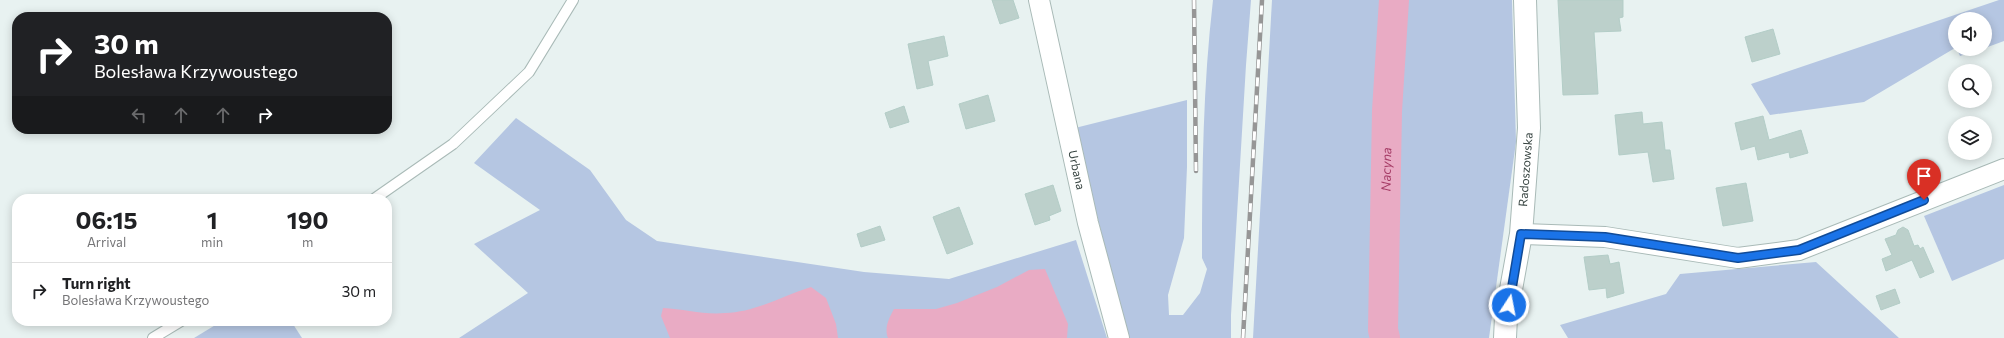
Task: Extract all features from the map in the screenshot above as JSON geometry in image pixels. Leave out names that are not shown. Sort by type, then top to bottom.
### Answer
[{"type":"street","name":"Urbana","points":[[1039,0],[1088,223],[1119,338]]},
{"type":"street","name":"Radoszowska","points":[[1505,338],[1506,318],[1521,234],[1529,128],[1525,0]]},
{"type":"street","points":[[1521,234],[1605,237],[1738,258],[1799,250],[2004,169]]},
{"type":"lane","points":[[381,194],[453,144],[529,72],[573,0]]},
{"type":"lane","points":[[153,338],[173,326]]},
{"type":"shaded area","points":[[1213,0],[1251,0],[1231,315],[1231,338],[1128,338],[1075,128],[1187,100],[1187,167],[1184,238],[1168,295],[1169,315],[1183,315],[1200,293],[1207,269],[1202,258],[1203,161],[1205,96]]},
{"type":"shaded area","points":[[1272,0],[1389,0],[1381,115],[1377,330],[1380,338],[1253,338]]},
{"type":"shaded area","points":[[1400,0],[1512,0],[1516,142],[1489,338],[1392,338],[1389,330],[1392,113]]},
{"type":"shaded area","points":[[1999,0],[2004,0],[2004,41],[1992,45],[1992,12],[1964,12]]},
{"type":"shaded area","points":[[1948,17],[1948,52],[1864,102],[1770,115],[1751,84]]},
{"type":"shaded area","points":[[516,118],[590,170],[626,220],[657,241],[864,272],[949,279],[1076,240],[1107,338],[459,338],[528,293],[474,244],[540,210],[474,163]]},
{"type":"shaded area","points":[[2004,185],[2004,259],[1952,281],[1924,216]]},
{"type":"shaded area","points":[[1816,262],[1899,338],[1568,338],[1560,325],[1666,294],[1680,274]]},
{"type":"shaded area","points":[[1045,269],[1068,324],[1067,338],[888,338],[887,327],[894,309],[936,309],[957,303],[997,287],[1029,270]]},
{"type":"shaded area","points":[[811,287],[826,298],[836,324],[838,338],[670,338],[661,316],[663,308],[709,313],[747,310]]},
{"type":"shaded area","points":[[214,326],[294,326],[302,338],[194,338]]},
{"type":"building","points":[[992,0],[1013,0],[1019,18],[1000,24]]},
{"type":"building","points":[[1558,0],[1623,0],[1623,17],[1619,18],[1621,31],[1594,32],[1598,94],[1563,95]]},
{"type":"building","points":[[1773,29],[1780,54],[1752,62],[1745,37]]},
{"type":"building","points":[[944,36],[948,56],[928,61],[933,85],[917,89],[908,44]]},
{"type":"building","points":[[988,95],[995,121],[966,129],[959,104]]},
{"type":"building","points":[[904,106],[909,122],[890,128],[885,113]]},
{"type":"building","points":[[1642,112],[1643,124],[1662,122],[1665,150],[1670,150],[1674,179],[1653,182],[1648,152],[1619,155],[1615,115]]},
{"type":"building","points":[[1763,116],[1769,140],[1801,130],[1808,153],[1790,158],[1789,152],[1758,160],[1755,146],[1741,150],[1735,123]]},
{"type":"building","points":[[1746,183],[1753,221],[1723,226],[1716,188]]},
{"type":"building","points":[[1053,185],[1061,211],[1049,216],[1050,220],[1035,225],[1025,194]]},
{"type":"building","points":[[959,207],[973,244],[947,254],[933,217]]},
{"type":"building","points":[[880,226],[885,240],[861,247],[857,234]]},
{"type":"building","points":[[1903,227],[1908,230],[1914,246],[1918,245],[1920,249],[1923,247],[1934,272],[1920,278],[1912,260],[1886,271],[1882,259],[1892,255],[1885,239],[1896,235],[1898,230]]},
{"type":"building","points":[[1608,255],[1610,264],[1619,262],[1624,293],[1607,298],[1606,288],[1589,290],[1584,257]]},
{"type":"building","points":[[1895,289],[1900,303],[1881,310],[1876,296]]},
{"type":"waterway","name":"Nacyna","points":[[1385,338],[1383,330],[1387,111],[1394,0]]},
{"type":"railway","points":[[1194,0],[1196,171]]},
{"type":"railway","points":[[1243,338],[1262,0]]},
{"type":"route","points":[[1509,305],[1521,234],[1605,237],[1688,252],[1738,258],[1799,250],[1924,200]]}]
